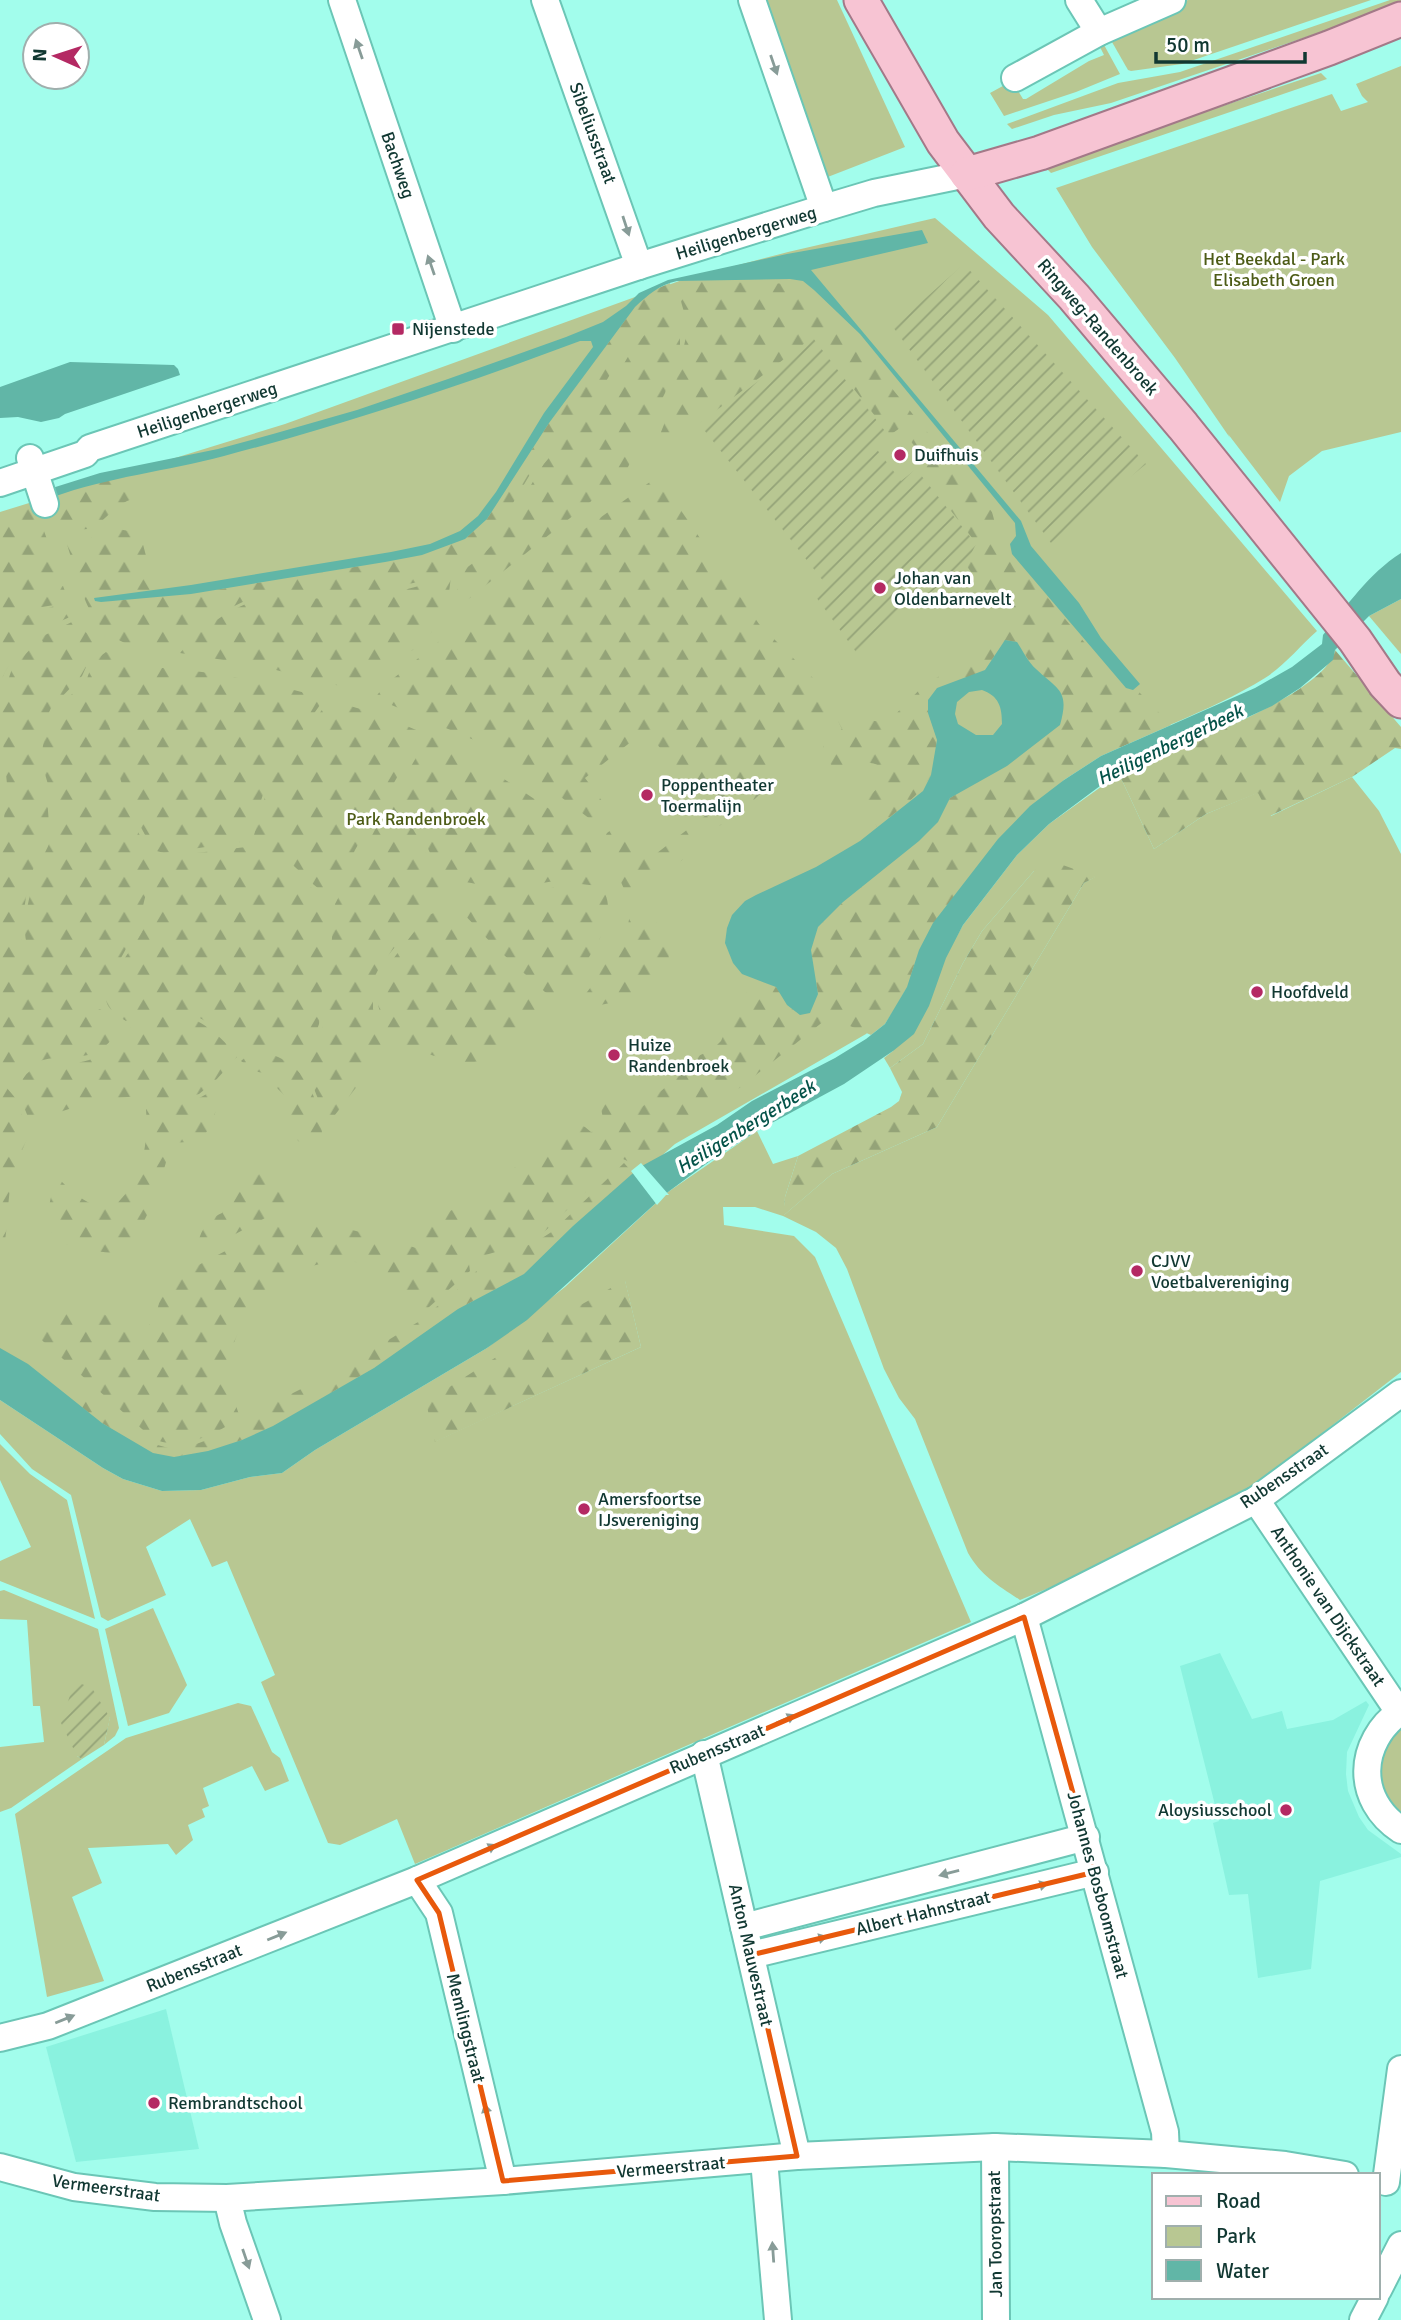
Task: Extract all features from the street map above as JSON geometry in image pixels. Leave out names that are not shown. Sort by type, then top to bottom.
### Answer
[{"type":"main road","name":"Ringweg-Randenbroek","points":[[861,0],[943,142],[999,216],[1074,298],[1183,426],[1346,628]]},
{"type":"main road","name":"Heiligenbergerweg","points":[[967,174],[1020,160],[1329,48],[1401,19]]},
{"type":"main road","points":[[1346,628],[1401,674]]},
{"type":"main road","points":[[1346,628],[1385,684],[1401,701]]},
{"type":"street","name":"Bachweg","points":[[342,0],[453,329]]},
{"type":"street","name":"Sibeliusstraat","points":[[545,0],[639,266]]},
{"type":"street","points":[[752,0],[824,208]]},
{"type":"street","points":[[1079,0],[1099,32]]},
{"type":"street","points":[[1015,78],[1099,32],[1172,0]]},
{"type":"street","name":"Heiligenbergerweg","points":[[0,483],[37,480],[83,445],[90,448],[639,266],[874,193],[967,174]]},
{"type":"street","name":"Heiligenbergerweg","points":[[0,467],[37,480]]},
{"type":"street","name":"Rubensstraat","points":[[0,2038],[48,2026],[417,1880],[1024,1617],[1256,1500],[1401,1393]]},
{"type":"street","name":"Anthonie van Dijckstraat","points":[[1256,1500],[1400,1712]]},
{"type":"street","name":"Johannes Bosboomstraat","points":[[1024,1617],[1165,2132],[1166,2154]]},
{"type":"street","points":[[1400,1712],[1383,1726],[1372,1744],[1367,1765],[1368,1786],[1376,1806],[1390,1823],[1401,1830]]},
{"type":"street","name":"Anton Mauvestraat","points":[[704,1754],[797,2156]]},
{"type":"street","name":"Albert Hahnstraat","points":[[744,1927],[1086,1837]]},
{"type":"street","name":"Albert Hahnstraat","points":[[751,1955],[1095,1872]]},
{"type":"street","name":"Memlingstraat","points":[[417,1880],[439,1913],[503,2180]]},
{"type":"street","points":[[1388,2183],[1401,2068]]},
{"type":"street","name":"Vermeerstraat","points":[[0,2167],[74,2187],[155,2197],[227,2197],[503,2180],[797,2156],[995,2147],[1166,2154],[1284,2165],[1333,2173]]},
{"type":"street","name":"Jan Tooropstraat","points":[[995,2147],[996,2320]]},
{"type":"street","points":[[764,2160],[778,2320]]},
{"type":"street","points":[[227,2197],[233,2223],[267,2320]]},
{"type":"street","points":[[1380,2286],[1401,2245]]},
{"type":"street","points":[[1363,2320],[1374,2299]]},
{"type":"highlighted area","points":[[1024,1617],[1095,1872],[751,1955],[797,2156],[503,2181],[439,1913],[417,1880]]},
{"type":"shaded area","name":"Aloysiusschool","points":[[1220,1653],[1252,1719],[1282,1711],[1287,1729],[1333,1720],[1366,1701],[1369,1705],[1347,1752],[1348,1791],[1368,1830],[1401,1854],[1401,1857],[1320,1881],[1311,1969],[1258,1978],[1248,1894],[1229,1895],[1213,1823],[1219,1821],[1180,1666]]},
{"type":"shaded area","points":[[166,2009],[199,2149],[76,2162],[46,2047]]},
{"type":"green space","points":[[760,0],[837,0],[905,147],[820,180]]},
{"type":"green space","points":[[1188,0],[1371,0],[1182,64],[1128,70],[1108,35]]},
{"type":"green space","points":[[1390,0],[1401,0],[1401,5],[1111,103],[1054,115],[1012,129],[1007,124],[1118,83],[1180,72]]},
{"type":"green space","points":[[1097,41],[1103,43],[1120,74],[1004,116],[990,93],[1012,81],[1023,99],[1026,99],[1089,61],[1104,55]]},
{"type":"green space","name":"Het Beekdal - Park Elisabeth Groen","points":[[1401,66],[1401,432],[1322,451],[1289,476],[1280,502],[1228,434],[1230,438],[1175,358],[1092,247],[1056,188],[1332,94],[1341,111],[1368,102],[1356,84]]},
{"type":"green space","points":[[1321,73],[1327,79],[1051,173],[1046,168],[1067,158]]},
{"type":"green space","name":"Park Randenbroek","points":[[935,218],[1048,315],[1317,631],[1272,673],[1241,692],[1066,774],[887,1015],[866,1034],[675,1144],[581,1227],[527,1283],[215,1465],[149,1458],[0,1354],[0,512],[285,424],[682,280]]},
{"type":"green space","points":[[964,264],[1146,464],[1051,543],[893,327]]},
{"type":"green space","points":[[682,281],[798,284],[826,307],[992,512],[1002,549],[1006,547],[1126,693],[1138,691],[1171,725],[1101,756],[1064,780],[919,950],[907,987],[896,1007],[885,1024],[871,1035],[829,1017],[640,1167],[621,1158],[543,1233],[510,1248],[478,1257],[444,1256],[413,1242],[427,1224],[454,1209],[480,1203],[487,1198],[509,1171],[558,1141],[567,1120],[591,1132],[606,1128],[601,1107],[605,1086],[614,1114],[623,1118],[637,1111],[679,1076],[692,1059],[713,1049],[721,1041],[735,1009],[753,979],[776,987],[793,1010],[805,1015],[818,994],[811,950],[818,927],[843,902],[919,841],[938,822],[950,798],[1028,751],[1060,725],[1042,674],[1033,667],[1017,642],[1005,640],[985,670],[928,713],[936,740],[936,755],[928,780],[910,801],[877,827],[866,805],[883,781],[883,771],[870,763],[857,764],[847,769],[834,768],[823,756],[823,743],[842,729],[838,721],[853,718],[889,721],[926,683],[968,662],[994,632],[1004,631],[985,591],[966,565],[976,543],[917,467],[925,459],[900,428],[890,435],[813,337],[664,450],[661,432],[669,412],[686,337],[684,312],[676,284]]},
{"type":"green space","points":[[670,283],[674,302],[639,325],[605,383],[556,437],[529,476],[491,540],[460,566],[418,582],[380,590],[338,595],[279,591],[259,594],[220,613],[191,635],[174,653],[146,649],[124,642],[108,633],[96,620],[87,604],[65,538],[91,538],[112,528],[140,533],[155,590],[100,595],[102,602],[191,594],[385,562],[422,555],[465,539],[487,519],[549,423],[635,307],[654,290]]},
{"type":"green space","points":[[672,310],[676,312],[680,330],[680,347],[665,393],[624,475],[456,609],[461,572],[481,557],[501,535],[543,465],[613,382],[629,355],[653,324]]},
{"type":"green space","points":[[813,338],[888,435],[875,447],[901,481],[916,469],[976,544],[966,564],[856,652],[816,597],[828,587],[701,426]]},
{"type":"green space","points":[[126,476],[132,499],[113,510],[100,523],[84,529],[60,524],[53,497]]},
{"type":"green space","points":[[654,479],[660,480],[759,624],[835,700],[834,715],[803,741],[758,796],[740,813],[703,836],[675,868],[647,885],[624,889],[603,840],[607,833],[620,823],[648,860],[710,812],[646,730],[585,778],[611,813],[603,820],[594,822],[500,751],[375,698],[384,686],[522,574]]},
{"type":"green space","points":[[34,502],[60,577],[55,579],[58,587],[63,586],[74,615],[29,642],[12,661],[0,684],[0,625],[60,604],[0,614],[0,519],[3,514]]},
{"type":"green space","points":[[451,576],[446,618],[414,649],[367,683],[352,689],[260,666],[180,653],[199,633],[223,616],[236,608],[263,599],[364,598]]},
{"type":"green space","points":[[1401,599],[1401,654],[1369,616]]},
{"type":"green space","points":[[76,620],[96,644],[95,652],[82,676],[51,708],[44,723],[37,764],[42,790],[47,798],[49,824],[28,884],[20,936],[30,961],[44,979],[66,996],[104,1011],[115,1022],[116,1032],[101,1050],[84,1056],[43,1060],[9,1081],[0,1074],[0,865],[7,784],[2,697],[12,669],[33,646],[35,649],[43,642],[41,639],[45,635]]},
{"type":"green space","points":[[1335,650],[1401,727],[1401,749],[1395,748],[1352,777],[1270,816],[1258,793],[1206,814],[1154,849],[1119,774],[1274,704],[1325,668]]},
{"type":"green space","points":[[106,652],[140,665],[232,677],[320,697],[320,705],[267,783],[247,841],[164,853],[153,850],[123,788],[116,760],[113,716],[86,684],[93,666]]},
{"type":"green space","points":[[77,689],[83,690],[107,719],[111,732],[113,774],[126,809],[147,849],[152,868],[138,927],[100,996],[93,1001],[68,991],[48,975],[33,957],[25,936],[31,891],[51,839],[55,817],[43,762],[45,738],[54,717]]},
{"type":"green space","points":[[329,700],[378,714],[421,732],[421,736],[355,850],[335,891],[328,894],[289,862],[264,848],[254,835],[266,793],[274,777]]},
{"type":"green space","points":[[432,737],[477,761],[575,826],[587,841],[604,884],[556,881],[508,890],[461,882],[444,884],[421,833],[397,795],[425,742]]},
{"type":"green space","points":[[1119,774],[1154,849],[1206,814],[1259,792],[1271,816],[1352,777],[1379,811],[1401,854],[1401,1372],[1258,1483],[1085,1573],[1020,1600],[985,1574],[968,1553],[915,1419],[899,1398],[884,1369],[847,1269],[836,1248],[816,1232],[783,1216],[755,1207],[723,1207],[724,1225],[794,1236],[815,1257],[971,1622],[415,1864],[397,1819],[340,1845],[328,1843],[261,1682],[275,1675],[227,1561],[212,1567],[190,1519],[146,1547],[166,1595],[108,1621],[101,1617],[71,1495],[32,1469],[0,1434],[0,1400],[103,1468],[123,1479],[162,1491],[201,1490],[250,1477],[282,1473],[315,1450],[487,1348],[565,1287],[668,1192],[757,1131],[773,1164],[798,1156],[785,1197],[784,1215],[832,1174],[937,1127],[1084,883],[1095,877],[1034,871],[982,931],[923,1044],[890,1068],[884,1058],[893,1051],[963,925],[1017,855],[1049,824]],"holes":[[[625,1281],[641,1347],[436,1441]]]},
{"type":"green space","points":[[390,802],[397,803],[422,844],[440,886],[432,902],[381,964],[373,980],[373,1009],[386,1055],[355,1082],[358,1085],[328,1124],[307,1071],[325,1017],[335,904]]},
{"type":"green space","points":[[246,847],[255,849],[292,872],[316,892],[329,908],[319,1024],[311,1047],[301,1058],[290,1051],[287,1055],[264,1048],[242,1053],[207,1022],[186,1012],[163,1011],[126,1021],[113,1011],[106,1001],[112,978],[145,925],[160,861],[172,856]]},
{"type":"green space","points":[[1049,860],[1096,877],[1084,883],[937,1127],[832,1174],[783,1216],[785,1197],[798,1156],[899,1101],[902,1092],[890,1068],[923,1044],[982,931],[1034,871]]},
{"type":"green space","points":[[562,886],[584,893],[605,894],[608,906],[606,920],[594,950],[557,999],[545,992],[494,946],[460,910],[478,896],[511,895]]},
{"type":"green space","points":[[631,908],[658,923],[665,935],[669,947],[664,973],[656,985],[643,995],[596,1007],[584,996],[597,979],[595,977],[615,945],[620,929],[627,931]]},
{"type":"green space","points":[[440,911],[456,914],[477,938],[547,1002],[549,1007],[519,1042],[496,1057],[467,1062],[444,1059],[402,1047],[401,1052],[388,1037],[378,1005],[378,985],[386,968],[421,923],[431,914]]},
{"type":"green space","points":[[168,1015],[188,1017],[206,1026],[237,1057],[199,1094],[144,1104],[143,1096],[99,1101],[71,1108],[30,1124],[20,1088],[26,1074],[42,1066],[95,1058],[131,1027]]},
{"type":"green space","points":[[263,1052],[290,1064],[308,1084],[318,1110],[323,1140],[309,1145],[298,1141],[285,1096],[274,1085],[272,1078],[254,1071],[241,1061],[249,1054]]},
{"type":"green space","points":[[0,1080],[18,1101],[28,1135],[12,1176],[5,1242],[0,1261]]},
{"type":"green space","points":[[214,1089],[216,1107],[211,1125],[198,1139],[171,1143],[147,1216],[123,1249],[108,1252],[82,1248],[66,1244],[54,1235],[48,1220],[49,1205],[60,1180],[87,1202],[100,1207],[110,1207],[127,1192],[138,1172],[146,1142],[146,1109],[190,1102]]},
{"type":"green space","points":[[624,1163],[633,1173],[524,1274],[458,1309],[374,1368],[273,1426],[242,1440],[208,1451],[174,1457],[153,1453],[102,1423],[70,1398],[87,1388],[113,1407],[122,1420],[154,1444],[172,1449],[207,1440],[231,1429],[255,1412],[339,1370],[418,1322],[463,1285],[486,1261],[536,1242],[553,1231]]},
{"type":"green space","points":[[252,1166],[273,1170],[293,1197],[273,1213],[266,1214],[267,1217],[196,1255],[203,1230],[211,1220],[222,1213],[233,1187]]},
{"type":"green space","points":[[304,1218],[376,1236],[375,1240],[386,1243],[387,1239],[442,1260],[469,1264],[470,1271],[420,1315],[391,1278],[374,1267],[361,1263],[322,1263],[268,1287],[251,1309],[230,1357],[232,1392],[240,1417],[220,1430],[185,1443],[162,1442],[151,1437],[36,1335],[41,1323],[46,1319],[84,1309],[99,1311],[129,1330],[142,1332],[155,1319],[164,1283],[273,1227],[304,1224]]},
{"type":"green space","points":[[625,1280],[641,1347],[435,1442],[426,1402],[554,1320]]},
{"type":"green space","points":[[0,1444],[30,1474],[67,1500],[95,1619],[0,1581],[0,1561],[31,1547],[0,1480]]},
{"type":"green space","points":[[4,1590],[98,1629],[119,1728],[115,1736],[104,1745],[110,1717],[77,1756],[82,1759],[11,1808],[0,1812],[0,1747],[44,1742],[40,1706],[33,1706],[27,1620],[0,1619],[0,1591]]},
{"type":"green space","points":[[153,1608],[187,1685],[169,1713],[128,1726],[105,1629]]},
{"type":"green space","points":[[79,1683],[92,1688],[110,1718],[104,1745],[82,1759],[77,1756],[61,1723],[73,1686]]},
{"type":"green space","points":[[238,1703],[251,1706],[272,1752],[280,1758],[289,1781],[265,1791],[252,1766],[203,1788],[209,1806],[202,1809],[205,1817],[188,1825],[193,1840],[176,1855],[168,1844],[88,1848],[102,1883],[72,1897],[104,1981],[47,1997],[15,1814],[126,1738]]},
{"type":"green space","points":[[1401,1719],[1401,1830],[1372,1764]]},
{"type":"water","points":[[922,230],[928,243],[811,270],[1021,521],[1031,546],[1079,603],[1101,638],[1140,684],[1133,690],[1126,688],[1012,554],[1010,544],[1016,536],[1015,523],[860,334],[803,281],[677,281],[654,291],[635,307],[549,423],[487,519],[465,539],[422,555],[191,594],[101,602],[95,601],[94,598],[391,552],[430,544],[460,531],[478,516],[496,492],[544,413],[593,347],[591,341],[580,341],[404,403],[269,444],[95,484],[53,497],[49,489],[100,473],[218,449],[357,410],[603,322],[639,293],[668,280],[787,254]]},
{"type":"water","points":[[70,362],[174,365],[180,375],[59,418],[41,422],[18,417],[0,418],[0,387]]},
{"type":"water","name":"Heiligenbergerbeek","points":[[1401,553],[1401,599],[1369,616],[1335,650],[1333,660],[1300,688],[1272,706],[1112,777],[1049,824],[1017,855],[963,925],[946,958],[929,1006],[914,1034],[844,1084],[757,1131],[710,1161],[668,1192],[527,1320],[487,1348],[315,1450],[282,1473],[250,1477],[201,1490],[162,1491],[123,1479],[103,1468],[0,1400],[0,1348],[28,1364],[102,1423],[153,1453],[174,1457],[208,1451],[242,1440],[273,1426],[374,1368],[458,1309],[524,1274],[640,1167],[717,1125],[752,1101],[835,1058],[885,1024],[907,987],[919,950],[933,923],[998,839],[1030,806],[1101,756],[1255,688],[1292,667],[1322,644],[1323,635],[1359,591],[1389,561]]},
{"type":"water","points":[[1005,640],[1017,642],[1033,666],[1063,697],[1060,725],[1007,766],[950,798],[938,822],[919,841],[843,902],[818,927],[811,950],[818,994],[810,1013],[800,1015],[787,1005],[776,987],[742,974],[733,963],[725,943],[732,915],[745,901],[816,867],[860,841],[923,791],[931,775],[937,740],[928,713],[928,700],[937,688],[985,670]],"holes":[[[982,690],[992,695],[1001,712],[1002,724],[993,735],[976,735],[958,724],[955,714],[957,702],[969,692]]]},
{"type":"pier","points":[[641,1163],[669,1195],[657,1205],[631,1171]]},
{"type":"place","name":"Nijenstede","points":[[398,329]]},
{"type":"place","name":"Duifhuis","points":[[900,455]]},
{"type":"place","name":"Johan van Oldenbarnevelt","points":[[880,588]]},
{"type":"place","name":"Poppentheater Toermalijn","points":[[647,795]]},
{"type":"place","name":"Hoofdveld","points":[[1257,992]]},
{"type":"place","name":"Huize Randenbroek","points":[[614,1055]]},
{"type":"place","name":"CJVV Voetbalvereniging","points":[[1137,1271]]},
{"type":"place","name":"Amersfoortse IJsvereniging","points":[[584,1509]]},
{"type":"place","name":"Aloysiusschool","points":[[1286,1810]]},
{"type":"place","name":"Rembrandtschool","points":[[154,2103]]}]
